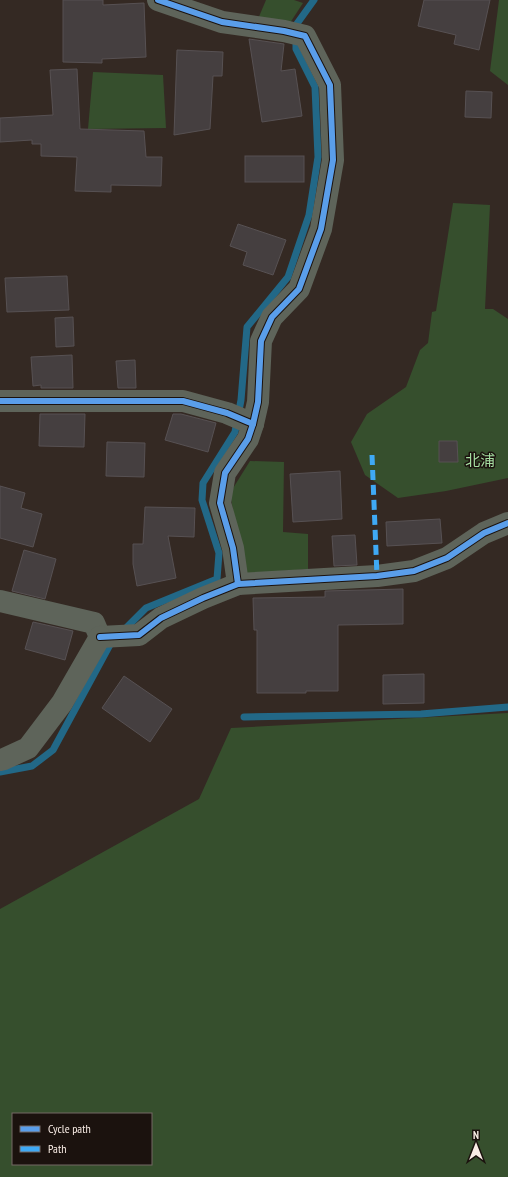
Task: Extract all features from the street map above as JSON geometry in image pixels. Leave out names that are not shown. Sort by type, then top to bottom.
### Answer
[{"type":"street","points":[[158,0],[222,22],[284,31],[305,36],[330,85],[333,160],[321,229],[299,289],[272,317],[261,341],[258,402],[253,424],[248,439],[225,473],[220,503],[233,548],[238,584]]},
{"type":"street","points":[[0,401],[183,401],[227,413],[253,424]]},
{"type":"street","points":[[100,637],[139,635],[160,618],[238,584],[377,576],[414,571],[446,558],[484,533],[508,523]]},
{"type":"street","points":[[0,601],[94,623],[100,637]]},
{"type":"street","points":[[0,760],[28,748],[62,703],[100,637]]},
{"type":"green space","points":[[266,0],[294,0],[303,3],[288,26],[258,19]]},
{"type":"green space","points":[[499,0],[508,0],[508,85],[490,71]]},
{"type":"green space","points":[[93,72],[163,75],[166,128],[88,129]]},
{"type":"green space","points":[[453,203],[490,205],[485,309],[493,309],[508,319],[508,478],[446,491],[398,498],[365,475],[351,442],[367,414],[406,387],[420,350],[428,343],[432,312],[436,311]]},
{"type":"green space","points":[[250,461],[284,462],[283,532],[308,534],[308,569],[244,574],[230,493]]},
{"type":"green space","points":[[508,713],[508,1177],[0,1177],[0,909],[199,799],[231,728]]},
{"type":"building","points":[[63,0],[103,0],[103,5],[144,3],[146,57],[102,59],[102,63],[63,62]]},
{"type":"building","points":[[424,0],[490,0],[479,50],[454,44],[456,35],[418,26]]},
{"type":"building","points":[[249,39],[284,44],[281,71],[295,69],[302,116],[262,122]]},
{"type":"building","points":[[177,50],[223,52],[222,76],[213,76],[210,129],[174,135]]},
{"type":"building","points":[[77,69],[80,129],[144,131],[146,157],[162,157],[161,186],[111,185],[111,192],[75,191],[77,157],[41,156],[41,144],[32,144],[32,140],[0,142],[0,118],[53,115],[50,70]]},
{"type":"building","points":[[466,91],[492,92],[491,118],[465,117]]},
{"type":"building","points":[[245,156],[304,156],[304,182],[245,182]]},
{"type":"building","points":[[238,224],[286,240],[273,275],[243,265],[247,252],[230,246]]},
{"type":"building","points":[[67,276],[69,310],[7,312],[5,278]]},
{"type":"building","points":[[73,317],[74,346],[56,347],[55,318]]},
{"type":"building","points":[[72,355],[73,388],[41,388],[41,385],[33,386],[31,357]]},
{"type":"building","points":[[135,360],[136,388],[118,388],[116,361]]},
{"type":"building","points":[[40,414],[85,414],[84,447],[39,446]]},
{"type":"building","points":[[173,414],[181,414],[216,423],[208,452],[165,440]]},
{"type":"building","points":[[439,441],[457,441],[458,462],[439,462]]},
{"type":"building","points":[[107,442],[145,443],[144,477],[106,476]]},
{"type":"building","points":[[340,471],[342,519],[293,522],[290,474]]},
{"type":"building","points":[[0,486],[25,493],[21,508],[42,514],[33,547],[0,538]]},
{"type":"building","points":[[145,507],[195,508],[194,537],[168,536],[176,578],[137,586],[133,564],[133,544],[143,544]]},
{"type":"building","points":[[440,519],[442,543],[387,546],[386,522]]},
{"type":"building","points":[[355,535],[357,565],[334,566],[332,536]]},
{"type":"building","points":[[24,550],[56,559],[45,599],[12,591]]},
{"type":"building","points":[[403,589],[403,624],[338,625],[338,691],[306,691],[306,693],[257,693],[257,630],[254,630],[253,598],[325,597],[325,591]]},
{"type":"building","points":[[33,622],[73,631],[65,660],[25,649]]},
{"type":"building","points":[[424,674],[424,703],[383,704],[383,675]]},
{"type":"building","points":[[124,676],[172,709],[150,742],[102,708]]},
{"type":"waterway","points":[[123,631],[146,608],[217,579],[219,553],[202,500],[203,483],[235,432],[241,400],[247,327],[288,277],[309,215],[318,157],[315,87],[296,49],[296,25],[314,0]]},
{"type":"waterway","points":[[0,772],[32,766],[53,750],[112,641]]},
{"type":"waterway","points":[[244,717],[421,714],[508,707]]},
{"type":"marked path","points":[[372,455],[377,576]]},
{"type":"cycle path","points":[[158,0],[222,22],[284,31],[305,36],[330,85],[333,160],[321,229],[299,289],[272,317],[261,341],[258,402],[253,424],[248,439],[225,473],[220,503],[233,548],[238,584]]},
{"type":"cycle path","points":[[0,401],[183,401],[227,413],[253,424]]},
{"type":"cycle path","points":[[100,637],[139,635],[161,618],[203,598],[238,584],[377,576],[414,571],[447,558],[484,533],[508,523]]},
{"type":"district","name":"北浦","points":[[480,461]]}]
